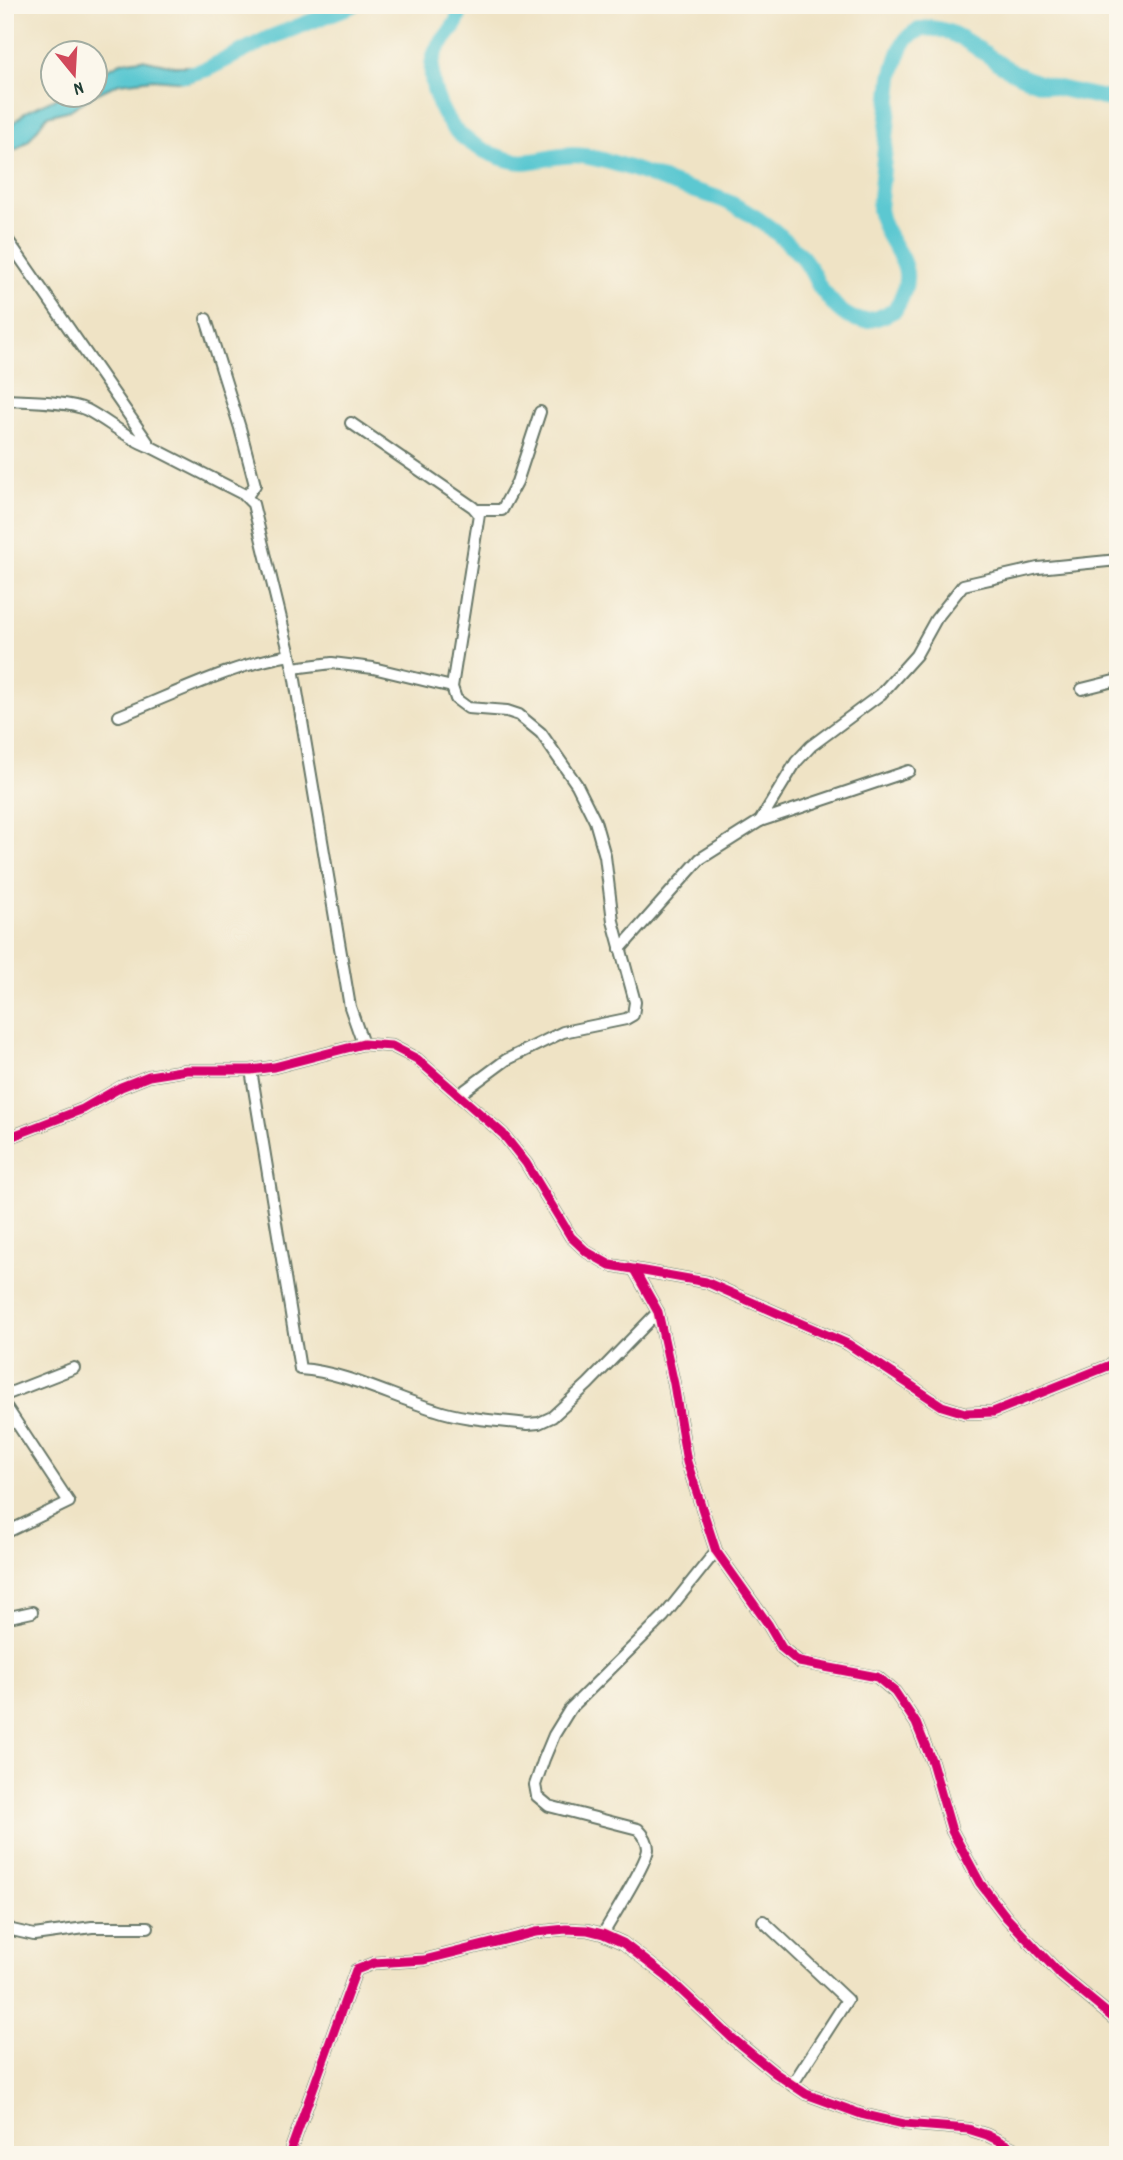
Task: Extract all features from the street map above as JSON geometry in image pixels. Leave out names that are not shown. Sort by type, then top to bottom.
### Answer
[{"type":"street","points":[[5,236],[151,447]]},
{"type":"street","points":[[206,319],[255,485],[247,496]]},
{"type":"street","points":[[5,400],[84,408],[130,439],[247,496],[253,504],[293,667],[350,1007],[363,1044]]},
{"type":"street","points":[[351,423],[477,510],[502,510],[517,482],[540,412]]},
{"type":"street","points":[[460,1094],[506,1060],[563,1032],[626,1019],[633,1015],[635,1009],[613,921],[605,856],[595,821],[576,785],[541,733],[526,721],[507,711],[461,705],[452,687],[479,523],[477,510]]},
{"type":"street","points":[[760,821],[796,762],[811,746],[881,694],[916,655],[936,619],[963,585],[1038,568],[1118,560]]},
{"type":"street","points":[[119,716],[239,668],[290,655]]},
{"type":"street","points":[[293,667],[332,663],[359,666],[452,687]]},
{"type":"street","points":[[1083,689],[1118,680]]},
{"type":"street","points":[[620,949],[700,859],[760,821],[909,771]]},
{"type":"street","points":[[5,1139],[83,1109],[121,1087],[149,1076],[187,1070],[251,1070],[274,1067],[363,1044],[392,1046],[417,1059],[460,1094],[503,1135],[526,1163],[571,1237],[587,1252],[610,1265],[706,1282],[848,1344],[942,1406],[965,1413],[993,1412],[1118,1362]]},
{"type":"street","points":[[251,1070],[300,1369],[389,1392],[453,1415],[539,1423],[552,1417],[588,1384],[658,1312]]},
{"type":"street","points":[[635,1271],[658,1312],[687,1462],[716,1551],[782,1648],[799,1662],[877,1677],[895,1692],[916,1723],[932,1762],[952,1830],[981,1883],[1007,1918],[1061,1975],[1118,2022]]},
{"type":"street","points":[[5,1395],[74,1368]]},
{"type":"street","points":[[5,1533],[69,1502],[6,1407]]},
{"type":"street","points":[[603,1934],[640,1868],[648,1849],[646,1838],[638,1829],[549,1806],[537,1796],[535,1785],[554,1735],[570,1709],[664,1616],[716,1551]]},
{"type":"street","points":[[5,1618],[32,1612]]},
{"type":"street","points":[[763,1921],[847,2000],[792,2085]]},
{"type":"street","points":[[5,1925],[12,1930],[34,1935],[92,1927],[148,1927]]},
{"type":"street","points":[[289,2155],[356,1970],[374,1963],[424,1960],[536,1932],[577,1930],[603,1934],[623,1943],[667,1977],[731,2037],[806,2094],[861,2114],[904,2124],[968,2129],[988,2135],[1027,2155]]},
{"type":"water","points":[[142,59],[174,66],[203,66],[206,76],[187,82],[153,79],[119,83],[108,88],[108,69],[121,62]]},
{"type":"water","points":[[38,106],[73,108],[47,116],[29,140],[5,154],[5,130],[27,111]]},
{"type":"waterway","points":[[185,75],[207,69],[269,38],[353,5]]},
{"type":"waterway","points":[[459,5],[458,18],[436,51],[432,72],[440,106],[459,134],[484,150],[513,161],[584,156],[621,165],[730,203],[759,220],[786,241],[804,260],[838,309],[845,315],[860,320],[876,318],[895,310],[906,279],[901,257],[883,224],[879,209],[892,77],[905,41],[915,32],[927,28],[953,34],[1028,79],[1118,101]]},
{"type":"cycle path","points":[[5,1139],[83,1109],[121,1087],[149,1076],[187,1070],[251,1070],[274,1067],[363,1044],[392,1046],[417,1059],[503,1134],[526,1163],[571,1237],[587,1252],[610,1265],[706,1282],[848,1344],[942,1406],[965,1413],[993,1412],[1118,1362]]},
{"type":"cycle path","points":[[635,1271],[658,1312],[687,1462],[716,1551],[782,1648],[799,1662],[877,1677],[895,1692],[916,1723],[932,1762],[952,1831],[980,1883],[1007,1918],[1061,1975],[1118,2022]]},
{"type":"cycle path","points":[[289,2155],[356,1970],[374,1963],[424,1960],[536,1932],[566,1929],[587,1930],[623,1943],[667,1977],[731,2037],[806,2094],[861,2114],[904,2124],[968,2129],[987,2135],[1027,2155]]}]
